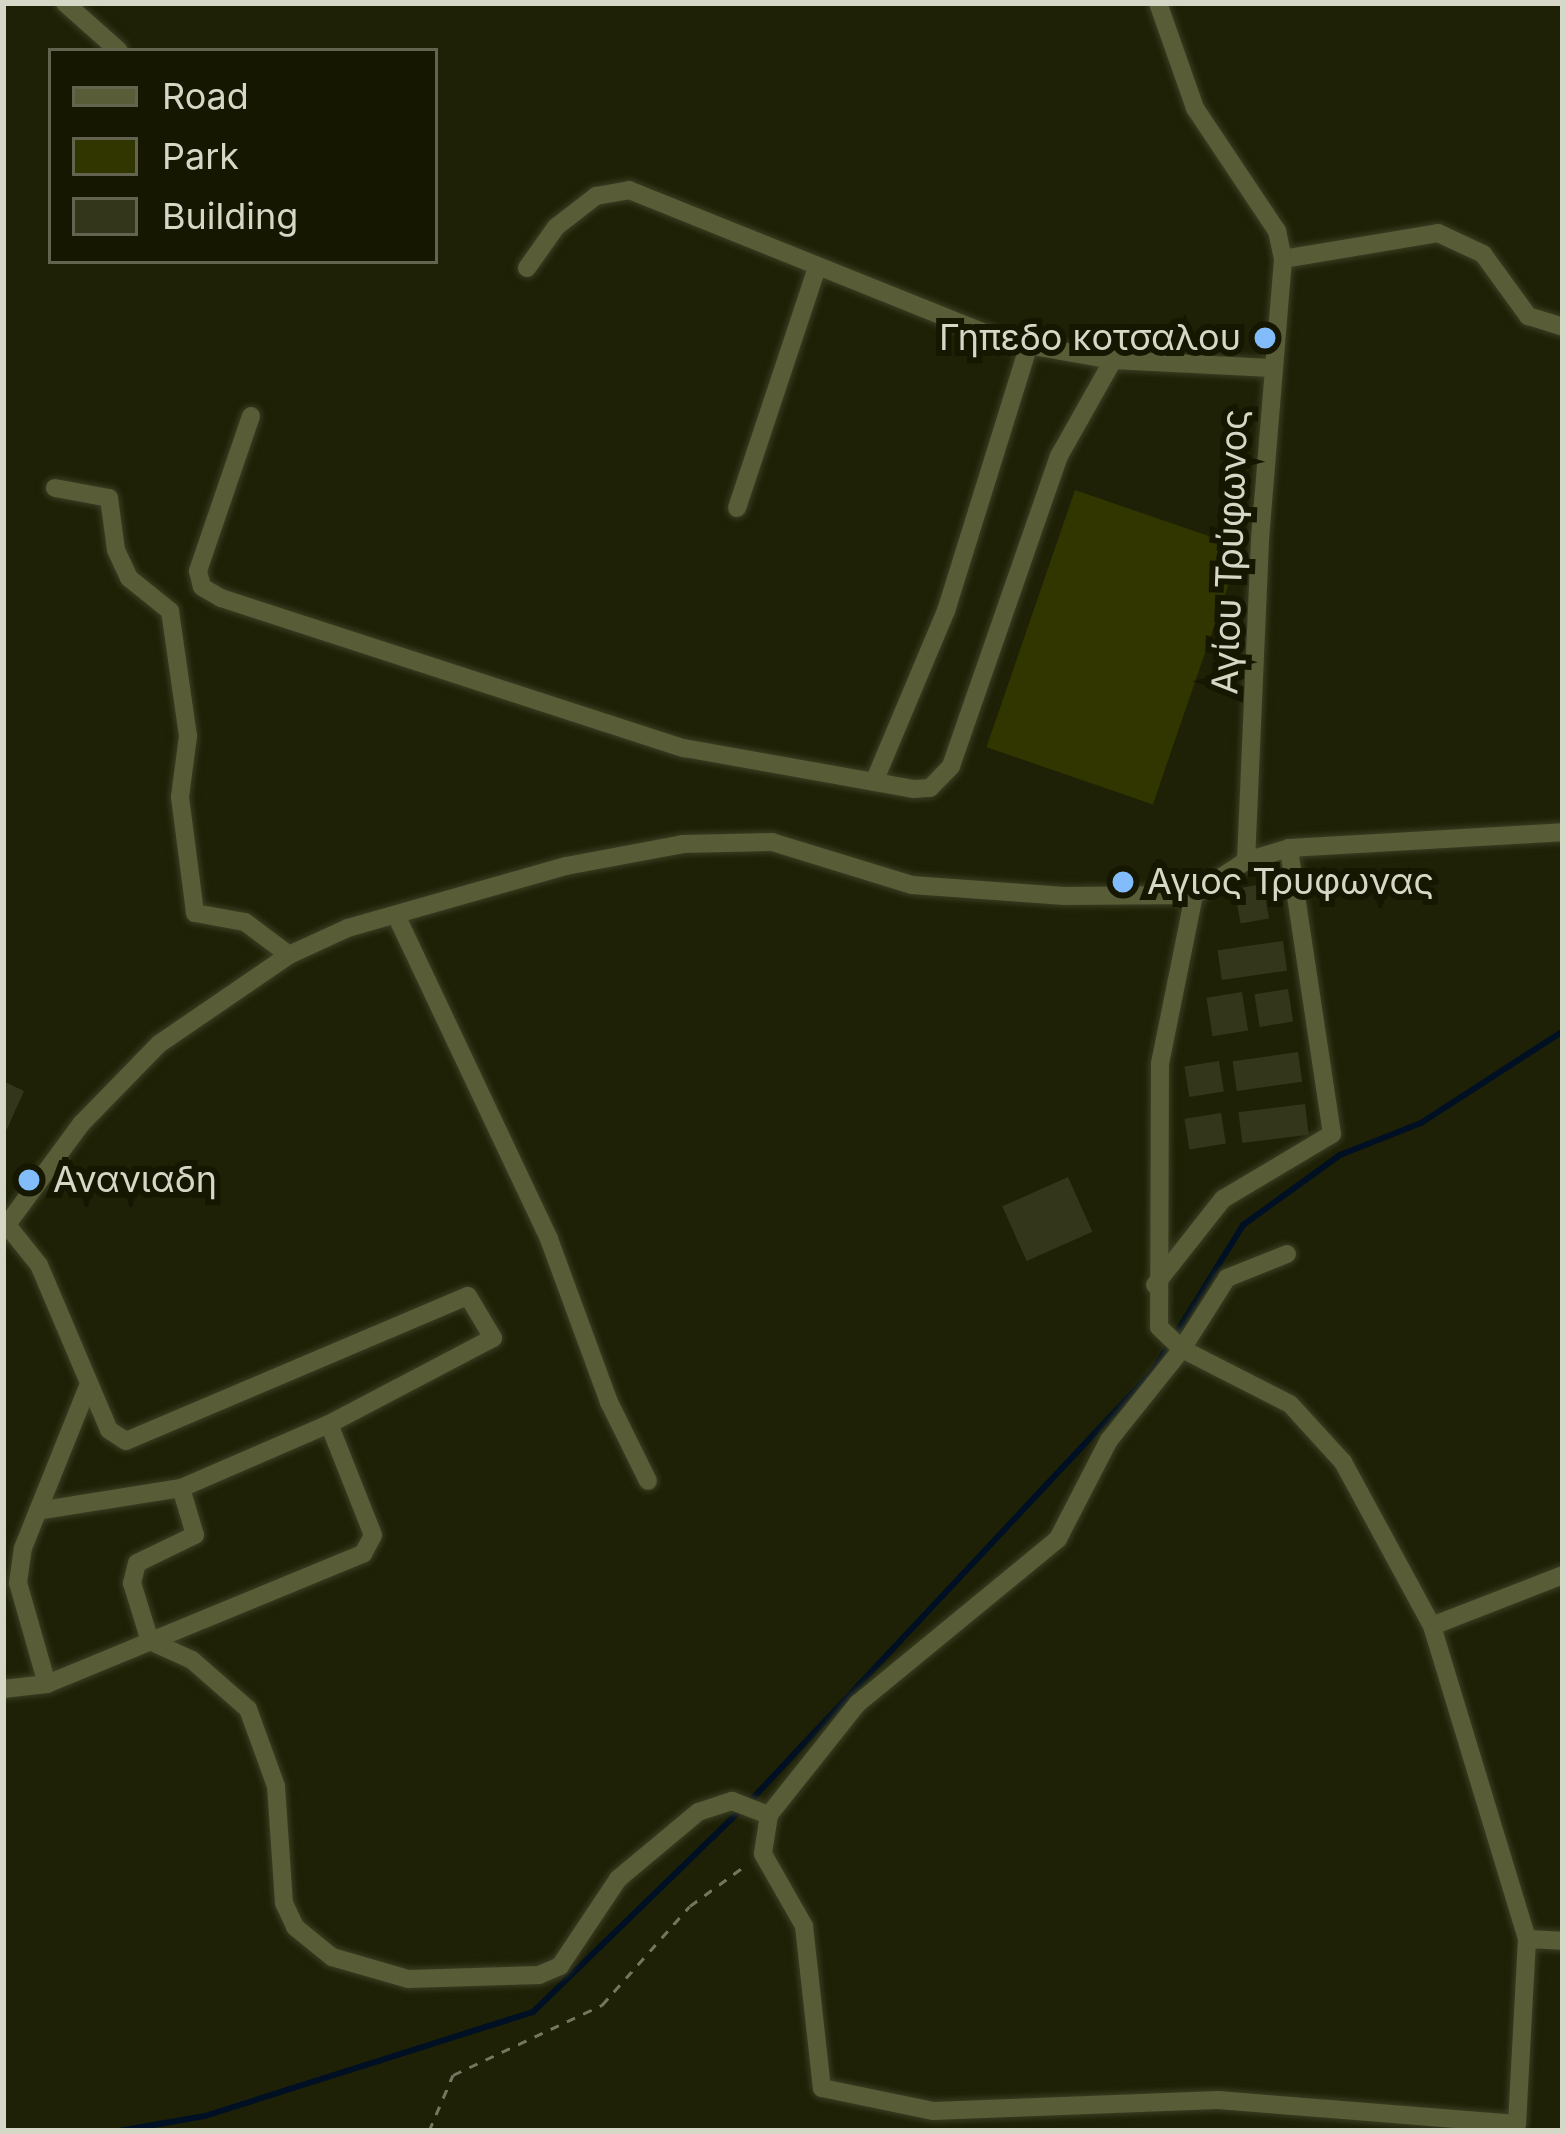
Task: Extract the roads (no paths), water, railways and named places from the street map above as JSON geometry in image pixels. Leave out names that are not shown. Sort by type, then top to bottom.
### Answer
[{"type":"street","points":[[64,3],[116,48]]},
{"type":"street","points":[[1157,3],[1195,108],[1277,231],[1283,259],[1438,233],[1484,254],[1528,316],[1563,327]]},
{"type":"street","points":[[527,268],[556,227],[596,196],[629,190],[949,324],[1113,360],[1270,368]]},
{"type":"street","name":"Αγίου Τρύφωνος","points":[[1246,861],[1270,368],[1283,259]]},
{"type":"street","points":[[737,508],[817,268]]},
{"type":"street","points":[[874,782],[946,611],[1029,345]]},
{"type":"street","points":[[251,416],[198,571],[202,587],[221,598],[684,748],[914,789],[943,779],[1059,456],[1113,360]]},
{"type":"street","points":[[56,488],[109,498],[116,550],[129,578],[170,611],[188,736],[180,796],[195,913],[245,922],[289,955]]},
{"type":"street","points":[[38,1511],[181,1487],[329,1424],[488,1347],[493,1338],[474,1296],[142,1438],[126,1441],[109,1430],[39,1265],[5,1227],[82,1123],[159,1044],[289,955],[396,915],[566,866],[682,844],[772,842],[958,893],[1194,895],[1246,861],[1289,848],[1563,832]]},
{"type":"street","points":[[1155,1285],[1223,1199],[1332,1134],[1289,848]]},
{"type":"street","points":[[1194,895],[1160,1063],[1155,1285],[1160,1327],[1178,1346],[1317,1424],[1432,1626],[1527,1939],[1516,2128],[1218,2100],[933,2111],[830,2093],[819,2079],[804,1926],[763,1854],[762,1812],[857,1703],[1058,1538],[1108,1439],[1178,1346],[1227,1278],[1287,1254]]},
{"type":"street","points":[[396,915],[549,1239],[608,1402],[648,1481]]},
{"type":"street","points":[[47,1684],[18,1583],[38,1511],[88,1386]]},
{"type":"street","points":[[3,1689],[47,1684],[371,1545],[329,1424]]},
{"type":"street","points":[[181,1487],[195,1535],[137,1563],[132,1583],[150,1640],[192,1660],[248,1709],[276,1786],[284,1904],[317,1948],[365,1971],[442,1981],[539,1976],[560,1966],[594,1908],[663,1838],[732,1801],[762,1812]]},
{"type":"street","points":[[1432,1626],[1563,1575]]},
{"type":"street","points":[[1527,1939],[1561,1940]]},
{"type":"waterway","points":[[119,2131],[205,2116],[533,2012],[753,1798],[1152,1372],[1243,1225],[1340,1155],[1421,1123],[1563,1031]]},
{"type":"place","name":"Γηπεδο κοτσαλου","points":[[1265,338]]},
{"type":"place","name":"Αγιος Τρυφωνας","points":[[1123,882]]},
{"type":"place","name":"Ανανιαδη","points":[[29,1180]]}]
